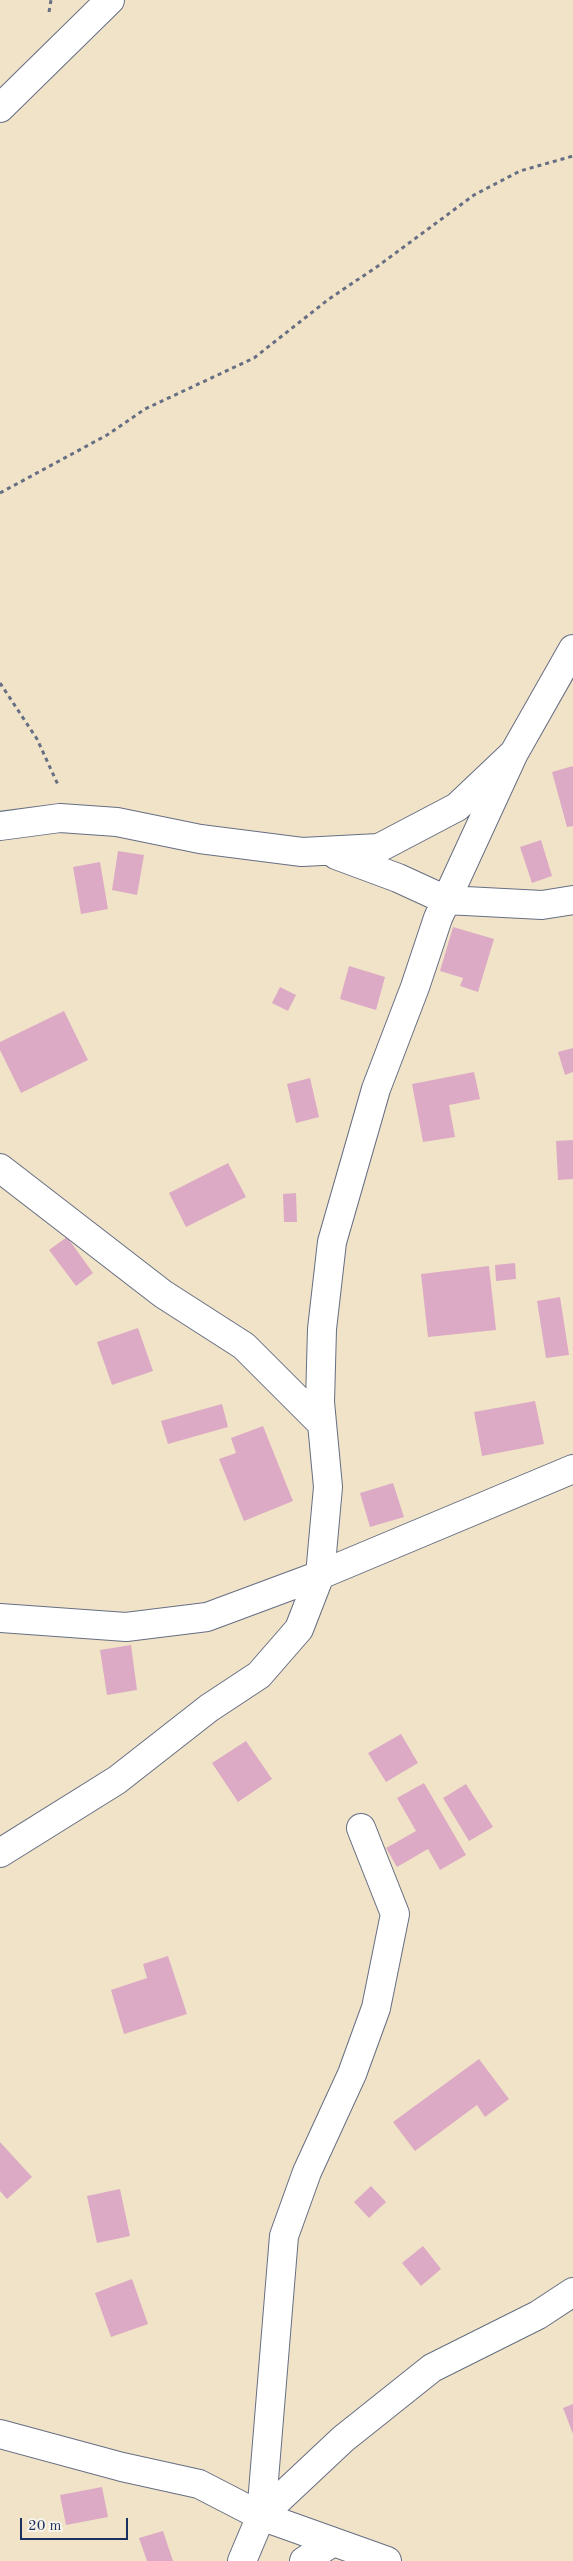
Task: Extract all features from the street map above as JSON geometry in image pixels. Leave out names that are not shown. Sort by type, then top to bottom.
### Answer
[{"type":"street","points":[[0,108],[110,0]]},
{"type":"street","points":[[0,1853],[117,1780],[209,1708],[259,1675],[299,1629],[320,1575],[328,1488],[320,1402],[322,1329],[332,1242],[376,1089],[446,900],[514,753],[573,649]]},
{"type":"street","points":[[0,826],[73,818],[117,822],[219,841],[302,852],[379,848],[458,807],[514,753]]},
{"type":"street","points":[[325,851],[398,878],[446,900],[542,905],[573,900]]},
{"type":"street","points":[[0,1168],[163,1294],[244,1346],[322,1424]]},
{"type":"street","points":[[0,1618],[126,1627],[167,1624],[207,1617],[320,1575],[573,1469]]},
{"type":"street","points":[[242,2561],[261,2516],[284,2236],[307,2172],[352,2074],[376,2008],[395,1914],[361,1828]]},
{"type":"street","points":[[261,2516],[343,2439],[432,2368],[538,2315],[573,2292]]},
{"type":"street","points":[[0,2434],[122,2467],[199,2484],[261,2516],[387,2561]]},
{"type":"street","points":[[304,2561],[333,2542]]},
{"type":"path","points":[[0,493],[107,435],[145,409],[254,358],[329,299],[378,266],[474,195],[520,171],[573,156]]},
{"type":"path","points":[[0,684],[37,739],[73,818]]},
{"type":"building","points":[[573,766],[573,826],[567,827],[552,772]]},
{"type":"building","points":[[541,840],[552,876],[532,883],[520,847]]},
{"type":"building","points":[[118,851],[144,855],[137,895],[112,890]]},
{"type":"building","points":[[100,862],[108,909],[81,914],[73,867]]},
{"type":"building","points":[[453,927],[494,939],[478,992],[460,986],[463,978],[440,971]]},
{"type":"building","points":[[349,966],[385,977],[376,1010],[340,999]]},
{"type":"building","points":[[280,987],[296,995],[288,1011],[272,1003]]},
{"type":"building","points":[[64,1011],[88,1060],[21,1093],[0,1050],[0,1042]]},
{"type":"building","points":[[573,1048],[573,1072],[565,1075],[558,1052]]},
{"type":"building","points":[[474,1072],[480,1099],[449,1105],[455,1137],[423,1142],[412,1084]]},
{"type":"building","points":[[310,1078],[319,1117],[296,1123],[287,1084]]},
{"type":"building","points":[[573,1140],[573,1179],[558,1180],[556,1141]]},
{"type":"building","points":[[228,1163],[246,1197],[186,1227],[169,1193]]},
{"type":"building","points":[[296,1193],[297,1222],[284,1222],[283,1194]]},
{"type":"building","points":[[67,1237],[93,1273],[76,1286],[49,1250]]},
{"type":"building","points":[[515,1263],[516,1279],[496,1281],[495,1265]]},
{"type":"building","points":[[489,1266],[496,1330],[428,1337],[421,1274]]},
{"type":"building","points":[[560,1297],[569,1355],[546,1358],[537,1301]]},
{"type":"building","points":[[138,1328],[153,1371],[112,1385],[97,1342]]},
{"type":"building","points":[[535,1401],[544,1444],[482,1456],[474,1412]]},
{"type":"building","points":[[222,1404],[228,1427],[168,1444],[161,1421]]},
{"type":"building","points":[[263,1426],[293,1501],[244,1521],[219,1459],[236,1453],[231,1438]]},
{"type":"building","points":[[393,1483],[404,1517],[370,1527],[360,1493]]},
{"type":"building","points":[[131,1645],[137,1690],[107,1695],[100,1650]]},
{"type":"building","points":[[401,1734],[418,1763],[386,1782],[368,1753]]},
{"type":"building","points":[[246,1741],[272,1779],[238,1802],[212,1763]]},
{"type":"building","points":[[424,1783],[466,1855],[440,1870],[428,1849],[397,1867],[386,1848],[416,1831],[397,1798]]},
{"type":"building","points":[[466,1784],[493,1827],[469,1841],[443,1798]]},
{"type":"building","points":[[168,1956],[187,2014],[124,2034],[111,1990],[147,1978],[143,1964]]},
{"type":"building","points":[[479,2059],[509,2099],[485,2117],[477,2105],[415,2151],[393,2122]]},
{"type":"building","points":[[0,2142],[32,2177],[7,2199],[0,2191]]},
{"type":"building","points":[[371,2186],[386,2202],[369,2218],[354,2202]]},
{"type":"building","points":[[120,2189],[130,2236],[97,2243],[87,2196]]},
{"type":"building","points":[[423,2246],[441,2269],[421,2286],[402,2263]]},
{"type":"building","points":[[132,2279],[148,2324],[111,2337],[95,2293]]},
{"type":"building","points":[[573,2404],[573,2434],[563,2408]]},
{"type":"building","points":[[102,2487],[108,2517],[66,2525],[60,2495]]},
{"type":"building","points":[[163,2531],[173,2561],[147,2561],[139,2538]]}]
